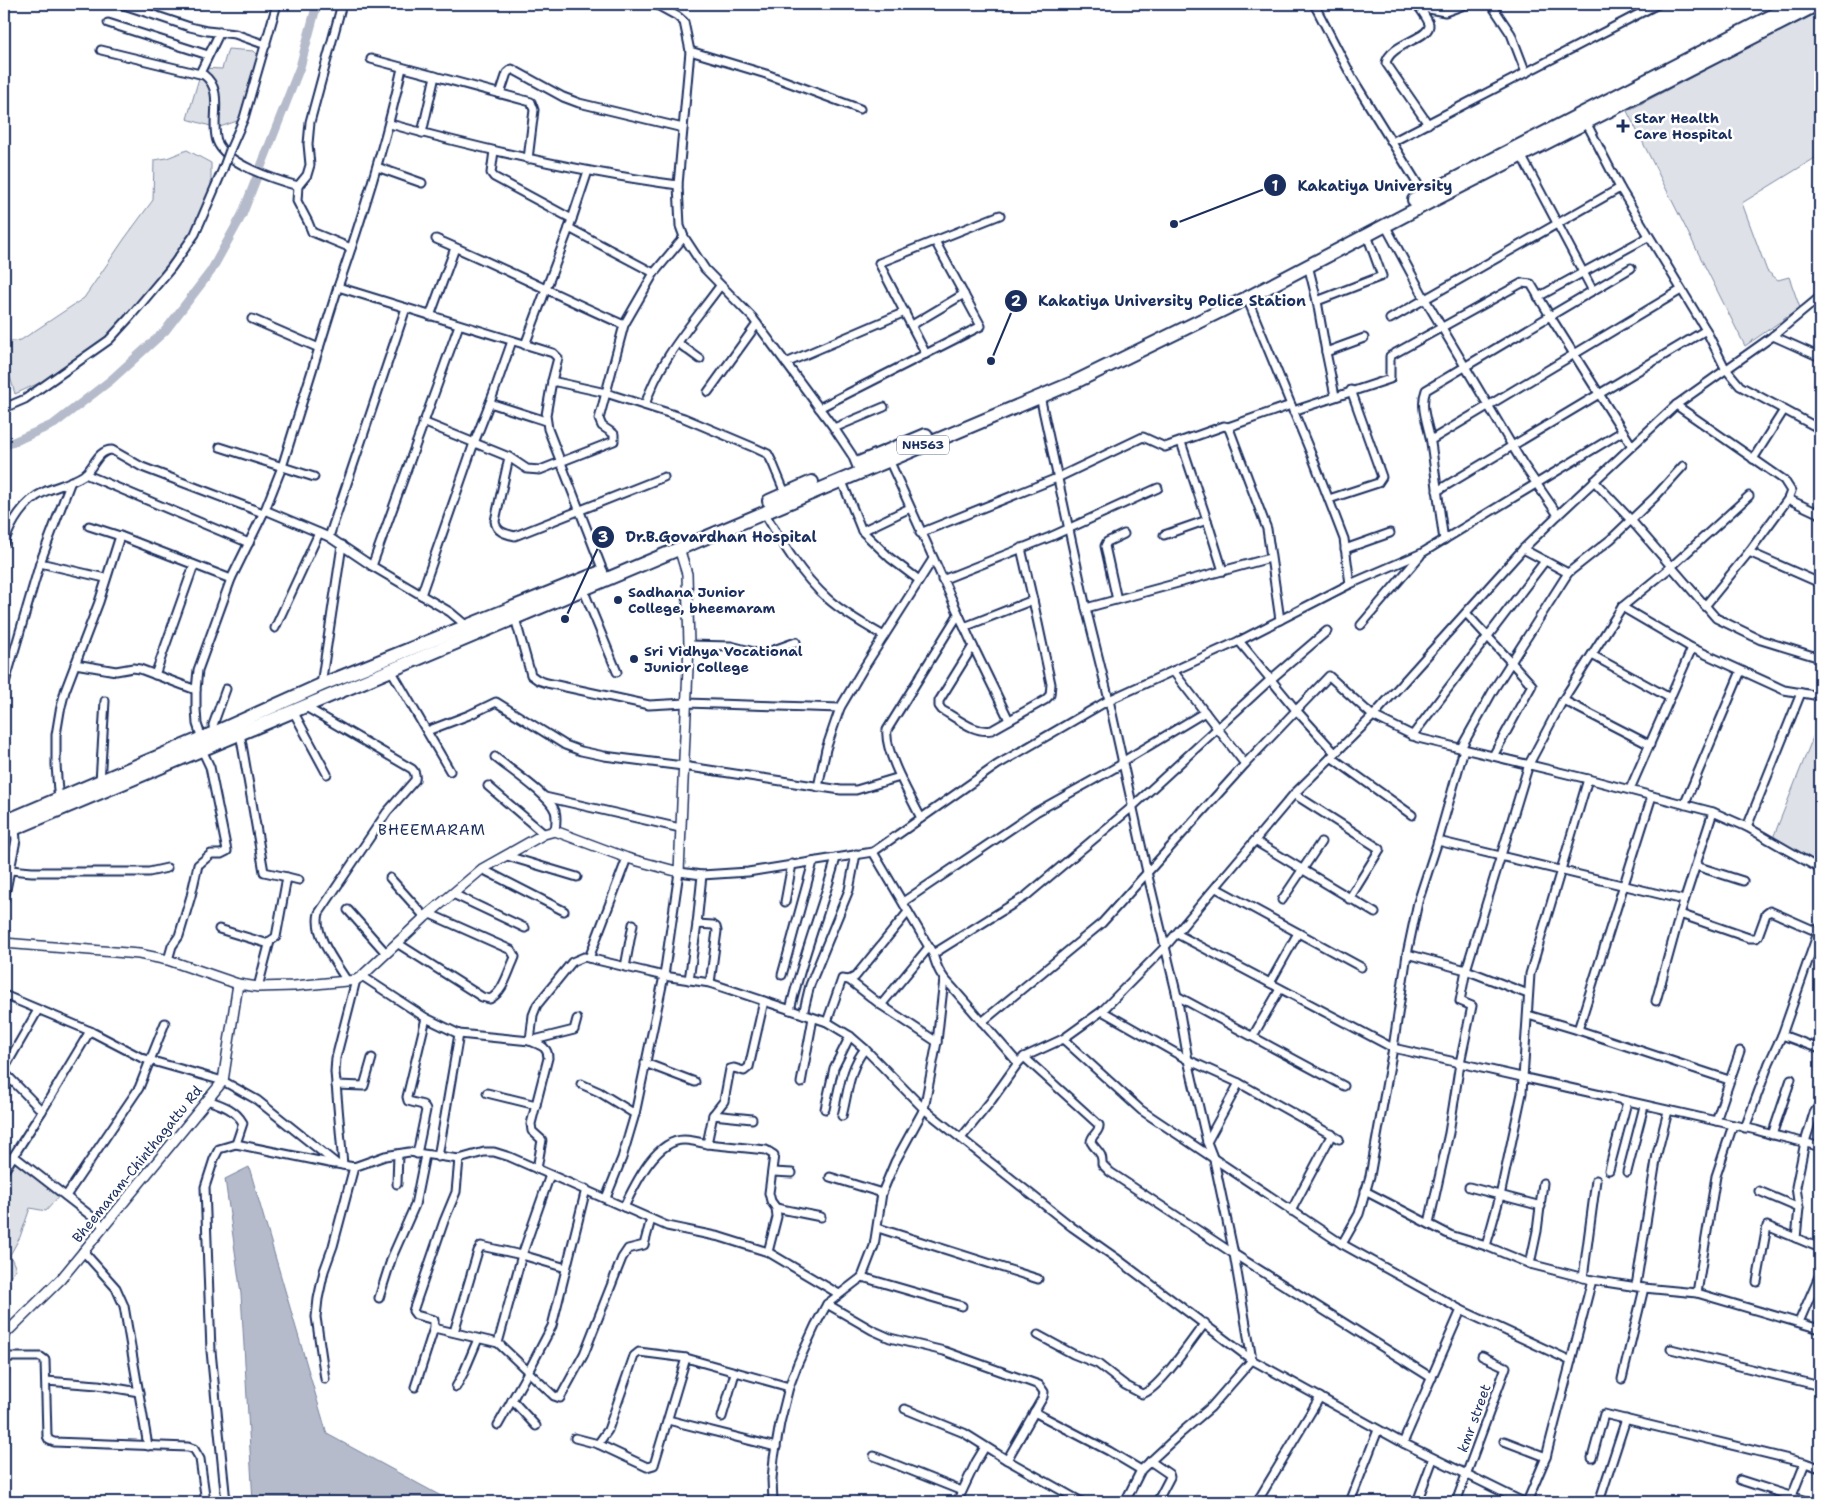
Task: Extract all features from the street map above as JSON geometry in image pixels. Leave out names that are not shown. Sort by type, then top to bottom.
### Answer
[{"type":"highway","name":"NH563","points":[[7,828],[60,798],[206,741],[240,733],[298,709],[391,670],[470,630],[603,571],[785,494],[858,468],[1071,375],[1426,199],[1795,4]]},
{"type":"highway","name":"NH563","points":[[7,828],[206,741],[321,685],[470,630],[515,618],[842,479],[858,468],[889,460],[1075,382],[1247,298],[1367,235],[1426,199],[1521,155],[1818,4]]},
{"type":"street","points":[[121,4],[190,27],[242,36],[266,45]]},
{"type":"street","points":[[4,408],[25,399],[109,340],[171,268],[195,234],[244,118],[277,4]]},
{"type":"street","points":[[342,4],[310,122],[308,170],[298,186],[297,201],[312,232],[351,248]]},
{"type":"street","points":[[655,4],[684,22],[690,51],[678,185],[680,226],[684,237],[705,269],[757,324],[820,408],[858,468]]},
{"type":"street","points":[[1314,4],[1354,81],[1426,199]]},
{"type":"street","points":[[1417,5],[1445,12],[1467,4]]},
{"type":"street","points":[[1491,4],[1511,34],[1526,73]]},
{"type":"street","points":[[1392,142],[1658,4]]},
{"type":"street","points":[[1417,5],[1429,23],[1429,28],[1424,34],[1394,50],[1386,63],[1428,124]]},
{"type":"street","points":[[108,23],[208,55]]},
{"type":"street","points":[[200,73],[220,32]]},
{"type":"street","points":[[101,50],[200,73],[208,78],[215,90],[217,142],[225,152],[236,163],[298,186]]},
{"type":"street","points":[[690,51],[766,74],[860,109]]},
{"type":"street","points":[[371,59],[528,101],[533,105],[528,159]]},
{"type":"street","points":[[168,960],[172,946],[179,936],[198,865],[211,854],[222,854],[227,851],[206,741],[198,724],[196,690],[198,670],[231,580],[264,511],[282,467],[390,124],[402,68]]},
{"type":"street","points":[[500,94],[508,70],[514,69],[563,98],[683,128]]},
{"type":"street","points":[[422,133],[435,76]]},
{"type":"street","points":[[1586,122],[1620,188],[1706,330],[1725,368],[1740,386],[1820,429]]},
{"type":"street","points":[[390,124],[494,151],[588,172],[678,185]]},
{"type":"street","points":[[494,151],[491,173],[494,177],[572,219]]},
{"type":"street","points":[[1521,155],[1593,290]]},
{"type":"street","points":[[377,167],[422,183]]},
{"type":"street","points":[[524,345],[569,228],[588,172]]},
{"type":"street","points":[[1390,319],[1620,188]]},
{"type":"street","points":[[926,354],[879,263],[1000,215]]},
{"type":"street","points":[[1384,225],[1425,299],[1488,405],[1536,485],[1558,515]]},
{"type":"street","points":[[569,228],[654,273]]},
{"type":"street","points":[[1317,301],[1382,276],[1367,235]]},
{"type":"street","points":[[423,422],[509,458],[527,469],[534,470],[540,470],[614,440],[614,434],[602,426],[599,419],[624,324],[654,273],[684,237]]},
{"type":"street","points":[[1538,297],[1648,237]]},
{"type":"street","points":[[436,239],[624,324]]},
{"type":"street","points":[[820,408],[980,326],[935,241]]},
{"type":"street","points":[[430,316],[455,248]]},
{"type":"street","points":[[1308,265],[1317,301],[1335,396]]},
{"type":"street","points":[[1444,540],[1431,440],[1423,408],[1423,398],[1426,390],[1631,268]]},
{"type":"street","points":[[920,533],[1057,478],[1143,437],[1165,447],[1217,428],[1228,427],[1390,379],[1390,356],[1522,282],[1531,284],[1632,446]]},
{"type":"street","points":[[645,405],[658,373],[720,286]]},
{"type":"street","points":[[338,287],[512,342],[553,353],[557,356],[546,421],[603,571]]},
{"type":"street","points":[[1431,440],[1681,290]]},
{"type":"street","points":[[912,325],[964,294]]},
{"type":"street","points":[[961,1138],[1024,1057],[1063,1039],[1102,1011],[1165,947],[1294,794],[1373,716],[1523,549],[1676,405],[1725,368],[1773,336],[1820,297]]},
{"type":"street","points":[[1247,298],[1344,539],[1350,584]]},
{"type":"street","points":[[329,538],[406,308]]},
{"type":"street","points":[[786,363],[905,312]]},
{"type":"street","points":[[252,319],[319,348]]},
{"type":"street","points":[[708,392],[757,324]]},
{"type":"street","points":[[372,566],[459,325]]},
{"type":"street","points":[[1437,492],[1706,330]]},
{"type":"street","points":[[1773,336],[1820,357]]},
{"type":"street","points":[[1326,352],[1364,338]]},
{"type":"street","points":[[421,595],[474,443],[512,342]]},
{"type":"street","points":[[678,343],[700,359]]},
{"type":"street","points":[[552,381],[606,393],[684,418],[768,454],[785,494]]},
{"type":"street","points":[[1328,499],[1378,483],[1382,477],[1351,390]]},
{"type":"street","points":[[1040,396],[1057,478],[1070,527],[1086,608],[1177,996],[1188,1060],[1207,1142],[1214,1160],[1234,1254],[1252,1360]]},
{"type":"street","points":[[490,403],[546,421]]},
{"type":"street","points":[[1676,405],[1784,480],[1791,491],[1788,499],[1749,552],[1705,606]]},
{"type":"street","points":[[834,428],[884,407]]},
{"type":"street","points":[[1753,459],[1784,410]]},
{"type":"street","points":[[1228,427],[1267,529],[1280,620]]},
{"type":"street","points":[[4,943],[139,954],[168,960],[238,984],[258,987],[294,986],[355,979],[482,869],[544,834],[555,830],[627,858],[702,876],[748,872],[873,852],[997,765],[1109,700],[1239,641],[1350,584],[1422,553],[1623,431]]},
{"type":"street","points":[[1181,442],[1224,571]]},
{"type":"street","points":[[220,447],[314,477]]},
{"type":"street","points":[[4,541],[11,525],[28,504],[42,493],[85,474],[103,452],[112,450],[142,467],[264,511],[329,538],[450,612],[470,630]]},
{"type":"street","points":[[509,458],[495,521],[496,527],[500,531],[515,536],[664,477]]},
{"type":"street","points":[[889,460],[972,646],[1009,720]]},
{"type":"street","points":[[1342,1244],[1359,1214],[1370,1176],[1393,1048],[1407,954],[1418,902],[1438,841],[1463,749],[1478,717],[1568,573],[1611,539],[1630,519],[1655,498],[1684,466]]},
{"type":"street","points":[[85,474],[249,543]]},
{"type":"street","points":[[842,479],[862,531],[890,558],[919,580]]},
{"type":"street","points":[[4,686],[40,563],[71,481]]},
{"type":"street","points":[[1594,481],[1630,519],[1716,618],[1761,640],[1820,658]]},
{"type":"street","points":[[942,580],[1050,537],[1158,488]]},
{"type":"street","points":[[1429,1223],[1449,1133],[1460,1063],[1472,1006],[1460,1001],[1466,970],[1529,764],[1563,700],[1622,607],[1671,567],[1750,496]]},
{"type":"street","points":[[1788,499],[1820,514]]},
{"type":"street","points":[[862,531],[910,508]]},
{"type":"street","points":[[764,512],[791,556],[806,576],[829,600],[884,636]]},
{"type":"street","points":[[1164,535],[1207,520]]},
{"type":"street","points":[[89,526],[120,536],[231,580]]},
{"type":"street","points":[[275,628],[319,533]]},
{"type":"street","points":[[1345,549],[1390,533]]},
{"type":"street","points":[[1117,600],[1106,546],[1107,542],[1124,534]]},
{"type":"street","points":[[60,798],[56,780],[56,735],[65,691],[99,602],[120,536]]},
{"type":"street","points":[[321,685],[342,545]]},
{"type":"street","points":[[606,1198],[622,1158],[635,1114],[664,976],[679,872],[689,644],[687,574],[679,548]]},
{"type":"street","points":[[972,646],[939,701],[939,706],[942,710],[978,731],[992,730],[1045,700],[1050,695],[1051,684],[1021,548]]},
{"type":"street","points":[[1523,549],[1568,573]]},
{"type":"street","points":[[1749,552],[1820,583]]},
{"type":"street","points":[[1361,625],[1422,553]]},
{"type":"street","points":[[1086,608],[1270,558]]},
{"type":"street","points":[[818,787],[826,749],[840,708],[933,559]]},
{"type":"street","points":[[1412,736],[1544,560]]},
{"type":"street","points":[[40,563],[106,578]]},
{"type":"street","points":[[155,675],[194,565]]},
{"type":"street","points":[[583,588],[617,672]]},
{"type":"street","points":[[964,627],[1033,600]]},
{"type":"street","points":[[1622,607],[1692,648],[1741,671],[1784,690],[1820,696]]},
{"type":"street","points":[[1466,613],[1532,685],[1494,756]]},
{"type":"street","points":[[921,818],[900,777],[886,739],[889,725],[958,614]]},
{"type":"street","points":[[515,618],[531,675],[538,680],[648,705],[686,703],[840,708]]},
{"type":"street","points":[[933,954],[1026,896],[1132,806],[1270,680],[1328,631]]},
{"type":"street","points":[[1239,641],[1333,755],[1412,815]]},
{"type":"street","points":[[689,644],[732,646],[758,653],[768,652],[796,642]]},
{"type":"street","points":[[1630,789],[1692,648]]},
{"type":"street","points":[[1592,655],[1670,698]]},
{"type":"street","points":[[75,664],[116,671],[137,668],[196,690]]},
{"type":"street","points":[[391,670],[450,770]]},
{"type":"street","points":[[1173,671],[1245,764]]},
{"type":"street","points":[[1685,804],[1741,671]]},
{"type":"street","points":[[982,1022],[1102,923],[1245,764],[1329,676],[1373,716],[1412,736],[1588,778],[1713,812],[1747,827],[1820,869]]},
{"type":"street","points":[[206,741],[226,689]]},
{"type":"street","points":[[1747,827],[1801,693]]},
{"type":"street","points":[[1563,700],[1650,744]]},
{"type":"street","points":[[100,782],[104,701]]},
{"type":"street","points":[[427,732],[496,702],[565,745],[604,756],[842,790],[856,790],[900,777]]},
{"type":"street","points":[[298,709],[327,774]]},
{"type":"street","points":[[298,709],[412,769],[416,776],[415,780],[387,812],[320,913],[317,921],[320,934],[355,979],[426,1018],[459,1034],[530,1042],[544,1047],[548,1053],[548,1062],[531,1124],[531,1128],[542,1140],[536,1169]]},
{"type":"street","points":[[903,902],[962,860],[1036,812],[1122,763],[1205,712]]},
{"type":"street","points":[[240,733],[264,872],[299,880]]},
{"type":"street","points":[[495,757],[545,796],[555,810],[555,830]]},
{"type":"street","points":[[1486,1246],[1500,1196],[1522,1094],[1530,974],[1588,778]]},
{"type":"street","points":[[488,786],[544,834]]},
{"type":"street","points":[[1294,794],[1380,849],[1350,899]]},
{"type":"street","points":[[545,796],[680,828]]},
{"type":"street","points":[[1578,1030],[1652,796]]},
{"type":"street","points":[[1656,1001],[1684,900],[1713,812]]},
{"type":"street","points":[[4,900],[16,840],[7,828]]},
{"type":"street","points":[[1256,841],[1375,913]]},
{"type":"street","points":[[1438,841],[1684,900]]},
{"type":"street","points":[[1282,900],[1321,842]]},
{"type":"street","points":[[873,852],[929,946],[937,969],[1018,1063]]},
{"type":"street","points":[[803,1014],[810,985],[849,890],[856,854]]},
{"type":"street","points":[[507,856],[577,877]]},
{"type":"street","points":[[589,958],[627,858]]},
{"type":"street","points":[[790,1010],[797,978],[836,858]]},
{"type":"street","points":[[782,975],[813,862]]},
{"type":"street","points":[[785,902],[792,864]]},
{"type":"street","points":[[1696,866],[1743,881]]},
{"type":"street","points":[[10,870],[32,872],[149,872],[167,868]]},
{"type":"street","points":[[482,869],[564,911]]},
{"type":"street","points":[[689,980],[698,924],[702,876]]},
{"type":"street","points":[[258,987],[270,941],[276,937],[287,878]]},
{"type":"street","points":[[390,878],[428,915],[511,950],[515,957],[500,991],[490,999],[482,997],[397,942]]},
{"type":"street","points":[[1216,888],[1361,967]]},
{"type":"street","points":[[453,894],[525,928]]},
{"type":"street","points":[[348,910],[386,953]]},
{"type":"street","points":[[1680,914],[1749,938],[1756,938],[1758,936],[1766,914],[1770,911],[1819,931],[1782,1035],[1769,1063],[1745,1128]]},
{"type":"street","points":[[827,1022],[840,980],[849,980],[855,977],[908,912]]},
{"type":"street","points":[[625,967],[632,924]]},
{"type":"street","points":[[698,924],[713,925],[717,931],[710,984]]},
{"type":"street","points":[[219,929],[269,944]]},
{"type":"street","points":[[1270,984],[1298,933]]},
{"type":"street","points":[[1177,934],[1393,1048],[1716,1121],[1805,1142],[1820,1148]]},
{"type":"street","points":[[881,1005],[929,946]]},
{"type":"street","points":[[1407,954],[1466,970],[1528,994]]},
{"type":"street","points":[[530,1042],[537,1005],[572,962],[578,958],[589,958],[664,976],[710,984],[827,1022],[850,1036],[865,1049],[924,1109],[1072,1227],[1205,1323],[1252,1360],[1378,1430],[1524,1502]]},
{"type":"street","points":[[340,1165],[336,1058],[355,979]]},
{"type":"street","points":[[775,1502],[772,1479],[776,1447],[789,1387],[815,1326],[827,1304],[862,1277],[874,1246],[882,1193],[895,1162],[924,1109],[938,1042],[944,979]]},
{"type":"street","points":[[849,980],[881,1005],[938,1042]]},
{"type":"street","points":[[223,1081],[238,984]]},
{"type":"street","points":[[1253,1036],[1280,988]]},
{"type":"street","points":[[4,995],[90,1031],[142,1058],[223,1081],[257,1100],[340,1165]]},
{"type":"street","points":[[1177,996],[1344,1086]]},
{"type":"street","points":[[707,1144],[713,1115],[726,1096],[730,1069],[734,1068],[744,1071],[749,1067],[764,1001]]},
{"type":"street","points":[[38,1010],[4,1071],[42,1110]]},
{"type":"street","points":[[1102,1011],[1188,1060],[1239,1083],[1339,1138]]},
{"type":"street","points":[[1528,1015],[1729,1080]]},
{"type":"street","points":[[379,1298],[392,1257],[415,1205],[426,1110],[423,1105],[408,1101],[407,1098],[426,1018]]},
{"type":"street","points":[[801,1083],[813,1018]]},
{"type":"street","points":[[530,1042],[574,1030],[577,1019]]},
{"type":"street","points":[[66,1196],[139,1088],[165,1023]]},
{"type":"street","points":[[4,1170],[90,1031]]},
{"type":"street","points":[[438,1157],[459,1034]]},
{"type":"street","points":[[1782,1035],[1820,1050]]},
{"type":"street","points":[[825,1109],[834,1068],[850,1036]]},
{"type":"street","points":[[1063,1039],[1141,1110],[1342,1244],[1461,1310],[1571,1361]]},
{"type":"street","points":[[842,1116],[853,1070],[865,1049]]},
{"type":"street","points":[[1716,1121],[1740,1051]]},
{"type":"street","points":[[1024,1057],[1099,1125],[1100,1129],[1091,1139],[1091,1142],[1103,1157],[1102,1164],[1105,1168],[1234,1254],[1432,1378]]},
{"type":"street","points":[[336,1085],[364,1086],[372,1058]]},
{"type":"street","points":[[645,1063],[695,1082]]},
{"type":"street","points":[[4,1089],[10,1079]]},
{"type":"street","points":[[1772,1135],[1791,1079]]},
{"type":"street","name":"Bheemaram-Chinthagattu Rd","points":[[4,1335],[60,1279],[223,1081]]},
{"type":"street","points":[[1207,1142],[1239,1083]]},
{"type":"street","points":[[581,1084],[599,1092],[635,1114]]},
{"type":"street","points":[[488,1093],[536,1105]]},
{"type":"street","points":[[207,1100],[226,1107],[238,1115],[243,1123],[236,1144]]},
{"type":"street","points":[[1609,1170],[1627,1102]]},
{"type":"street","points":[[1796,1238],[1799,1208],[1796,1187],[1805,1142],[1814,1113],[1820,1104]]},
{"type":"street","points":[[1628,1172],[1644,1106]]},
{"type":"street","points":[[1622,1379],[1640,1287],[1657,1154],[1668,1111]]},
{"type":"street","points":[[713,1115],[752,1119]]},
{"type":"street","points":[[1697,1293],[1716,1176],[1733,1125]]},
{"type":"street","points":[[1292,1211],[1332,1134]]},
{"type":"street","points":[[624,1207],[652,1159],[660,1150],[677,1141],[684,1140],[770,1152],[774,1155],[774,1158],[769,1193],[771,1201],[776,1208],[777,1217],[768,1252]]},
{"type":"street","points":[[226,1502],[211,1351],[205,1187],[219,1149],[236,1144],[354,1168],[385,1156],[409,1152],[459,1159],[484,1152],[494,1152],[586,1189],[667,1226],[720,1236],[768,1252],[839,1294]]},
{"type":"street","points":[[397,1184],[398,1154]]},
{"type":"street","points":[[14,1156],[104,1226]]},
{"type":"street","points":[[415,1386],[434,1328],[434,1320],[416,1315],[413,1311],[456,1192],[459,1159]]},
{"type":"street","points":[[325,1380],[316,1317],[318,1299],[324,1271],[333,1246],[354,1168]]},
{"type":"street","points":[[773,1172],[792,1173]]},
{"type":"street","points":[[498,1343],[522,1255],[550,1175]]},
{"type":"street","points":[[830,1177],[882,1193]]},
{"type":"street","points":[[1583,1278],[1596,1180]]},
{"type":"street","points":[[1530,1264],[1541,1206],[1543,1183]]},
{"type":"street","points":[[1469,1187],[1541,1206]]},
{"type":"street","points":[[498,1425],[552,1326],[586,1189]]},
{"type":"street","points":[[1365,1191],[1450,1235],[1486,1246],[1530,1264],[1592,1280],[1697,1293],[1820,1329]]},
{"type":"street","points":[[1759,1191],[1799,1208]]},
{"type":"street","points":[[776,1208],[821,1217]]},
{"type":"street","points":[[434,1328],[498,1343],[554,1396],[560,1398],[584,1354],[622,1258],[628,1249],[644,1245],[651,1219]]},
{"type":"street","points":[[1757,1282],[1767,1226],[1820,1248]]},
{"type":"street","points":[[878,1228],[1038,1279]]},
{"type":"street","points":[[454,1332],[479,1248],[486,1246],[566,1268]]},
{"type":"street","points":[[83,1251],[112,1284],[120,1295],[124,1306],[148,1446]]},
{"type":"street","points":[[1799,1322],[1820,1274]]},
{"type":"street","points":[[862,1277],[962,1306]]},
{"type":"street","points":[[1527,1502],[1546,1457],[1592,1280]]},
{"type":"street","points":[[827,1304],[872,1330],[890,1338],[944,1351],[1039,1385],[1044,1392],[1043,1397],[1007,1460]]},
{"type":"street","points":[[1404,1443],[1461,1310]]},
{"type":"street","points":[[1038,1335],[1073,1354],[1098,1364],[1125,1385],[1142,1394],[1148,1392],[1167,1373],[1205,1323]]},
{"type":"street","points":[[456,1387],[478,1339]]},
{"type":"street","points":[[1671,1349],[1820,1386]]},
{"type":"street","points":[[598,1444],[608,1430],[636,1354],[642,1352],[686,1358],[789,1387]]},
{"type":"street","points":[[4,1374],[5,1357],[38,1356],[44,1358],[47,1436],[51,1442],[188,1447],[197,1452],[200,1459],[206,1502]]},
{"type":"street","name":"kmr street","points":[[1456,1502],[1506,1367],[1482,1356]]},
{"type":"street","points":[[576,1438],[598,1444],[650,1467],[654,1465],[686,1358]]},
{"type":"street","points":[[1125,1502],[1141,1470],[1211,1407],[1252,1360]]},
{"type":"street","points":[[722,1417],[735,1372]]},
{"type":"street","points":[[46,1381],[104,1386],[139,1392]]},
{"type":"street","points":[[1257,1502],[1320,1397]]},
{"type":"street","points":[[512,1400],[536,1426]]},
{"type":"street","points":[[905,1410],[964,1433],[1007,1460],[1082,1502]]},
{"type":"street","points":[[1034,1412],[1141,1470]]},
{"type":"street","points":[[1592,1458],[1604,1414],[1820,1468]]},
{"type":"street","points":[[1599,1502],[1626,1419]]},
{"type":"street","points":[[668,1420],[776,1447]]},
{"type":"street","points":[[1350,1502],[1378,1430]]},
{"type":"street","points":[[1504,1441],[1546,1457]]},
{"type":"street","points":[[957,1502],[985,1447]]},
{"type":"street","points":[[874,1456],[962,1491]]},
{"type":"street","points":[[1417,1502],[1433,1458]]},
{"type":"street","points":[[1150,1461],[1169,1474],[1170,1477],[1157,1502]]},
{"type":"street","points":[[1792,1496],[1805,1463]]},
{"type":"street","points":[[1740,1480],[1808,1502]]},
{"type":"shaded area","points":[[1820,10],[1820,155],[1742,203],[1767,271],[1778,280],[1789,277],[1800,308],[1745,346],[1627,111]]},
{"type":"shaded area","points":[[228,49],[254,51],[259,56],[250,79],[240,120],[217,128],[187,119],[202,68],[222,69]]},
{"type":"shaded area","points":[[187,150],[211,163],[211,189],[190,235],[114,332],[50,378],[15,394],[9,373],[4,373],[4,342],[21,340],[84,298],[153,200],[154,160],[167,158]]},
{"type":"shaded area","points":[[1820,721],[1820,863],[1773,838]]},
{"type":"shaded area","points":[[14,1159],[60,1195],[46,1211],[30,1208],[20,1237],[10,1255],[16,1269],[4,1284],[4,1160]]},
{"type":"water","points":[[249,1167],[327,1434],[452,1502],[253,1502],[241,1294],[225,1179]]},
{"type":"waterway","points":[[4,446],[54,424],[111,380],[165,331],[211,271],[242,215],[300,67],[317,4]]},
{"type":"place","name":"Star Health Care Hospital","points":[[1623,126]]},
{"type":"place","name":"Kakatiya University","points":[[1174,224]]},
{"type":"place","name":"Kakatiya University Police Station","points":[[991,361]]},
{"type":"place","name":"Sadhana Junior College, bheemaram","points":[[618,600]]},
{"type":"place","name":"Dr.B.Govardhan Hospital","points":[[565,619]]},
{"type":"place","name":"Sri Vidhya Vocational Junior College","points":[[634,659]]},
{"type":"district","name":"BHEEMARAM","points":[[432,830]]}]
